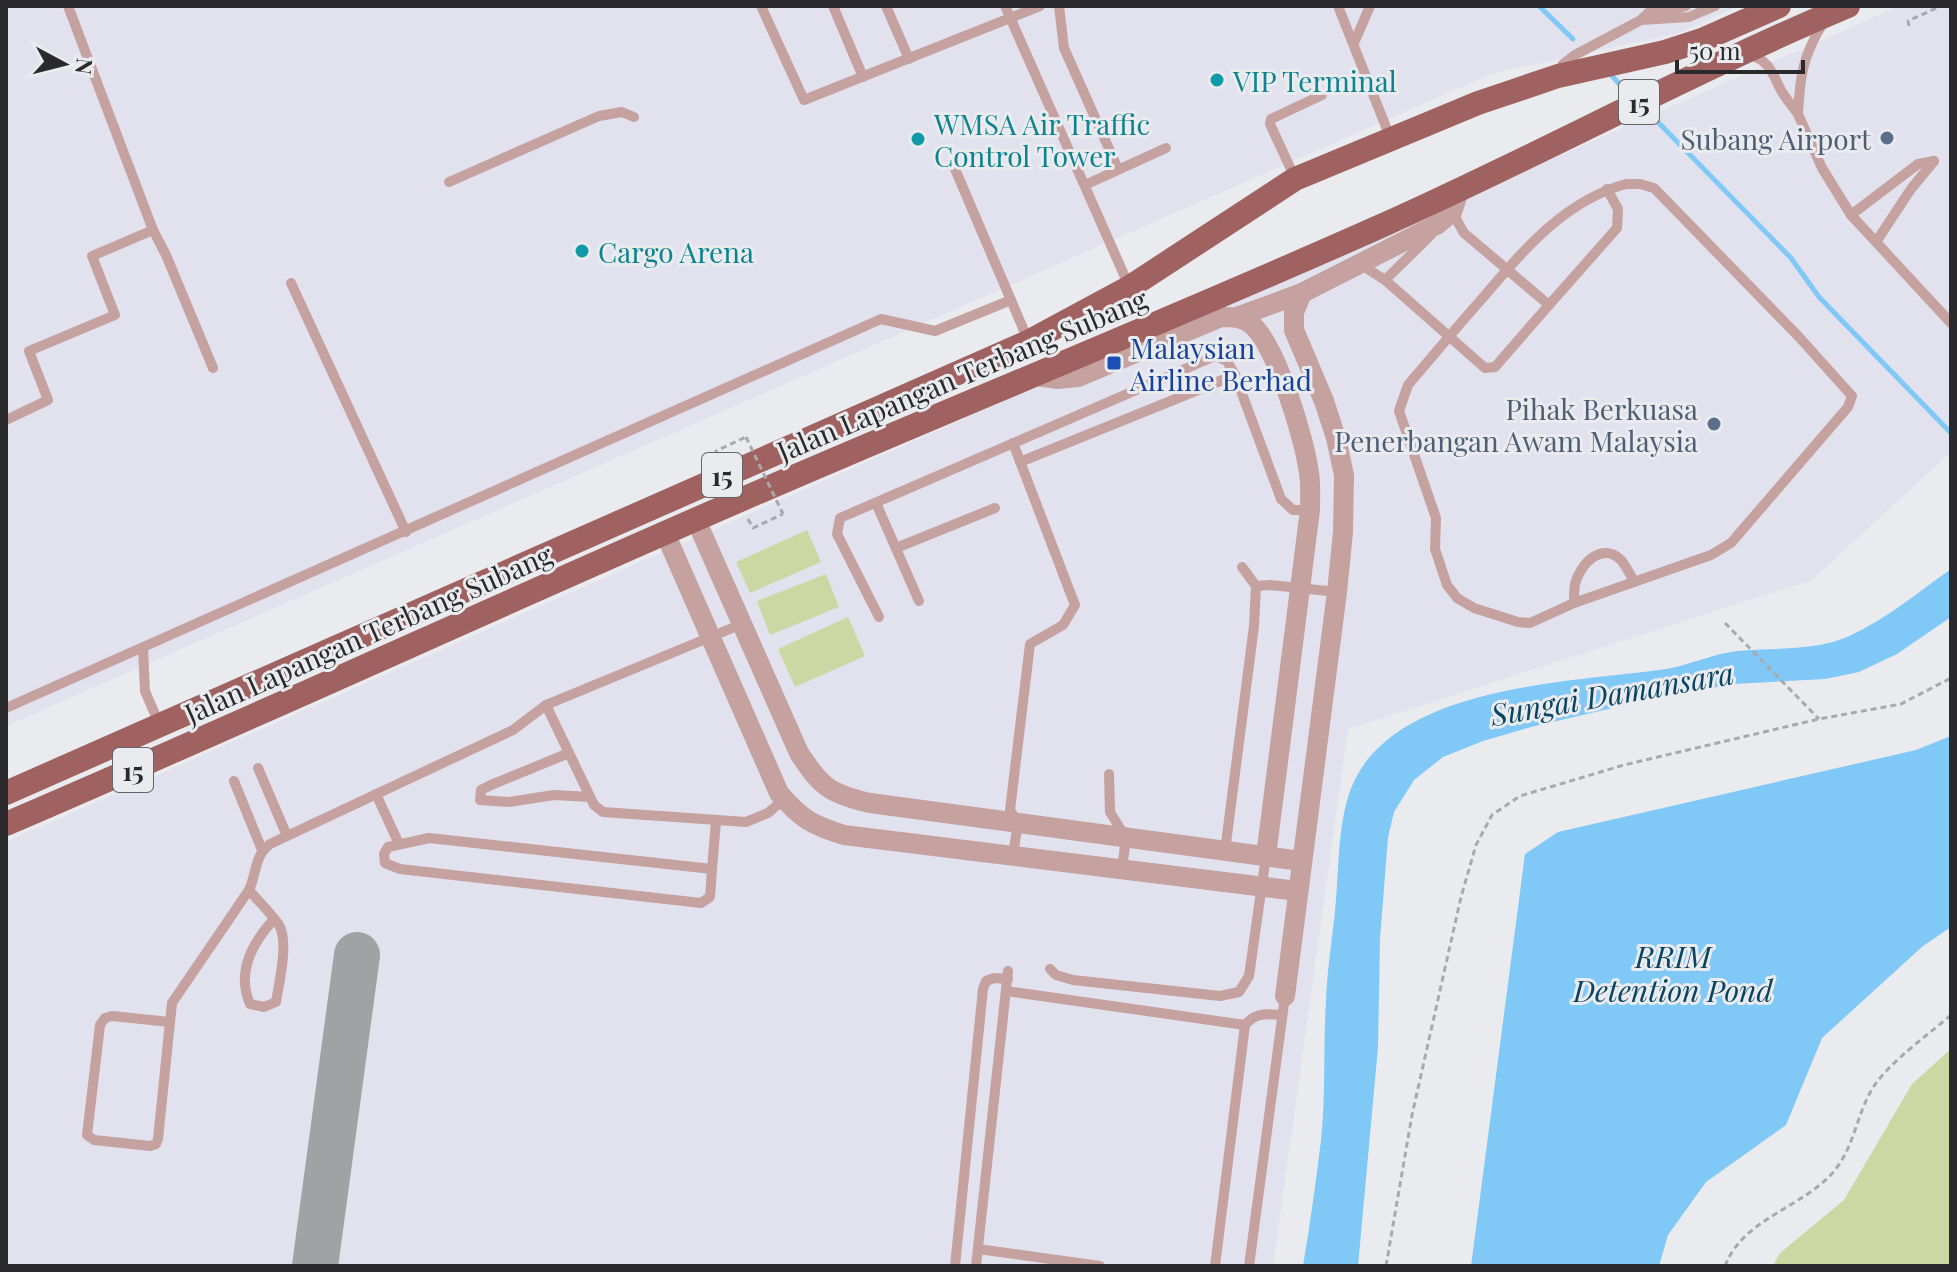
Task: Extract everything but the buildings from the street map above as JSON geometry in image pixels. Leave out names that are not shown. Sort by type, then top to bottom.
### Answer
[{"type":"main road","name":"Jalan Lapangan Terbang Subang","points":[[6,793],[1028,342],[1130,287],[1295,179],[1478,103],[1558,76],[1665,52],[1702,40],[1779,6]]},
{"type":"main road","name":"Jalan Lapangan Terbang Subang","points":[[6,824],[260,715],[665,533],[1381,227],[1740,53],[1838,10]]},
{"type":"street","points":[[1036,376],[1058,379],[1078,377],[1221,317],[1237,317],[1302,293],[1454,215],[1460,188]]},
{"type":"street","points":[[1284,1006],[1343,532],[1344,475],[1336,438],[1294,330],[1294,312],[1302,293]]},
{"type":"street","points":[[1237,317],[1250,323],[1269,347],[1294,411],[1309,478],[1310,510],[1266,856]]},
{"type":"street","points":[[1294,411],[1324,401]]},
{"type":"street","points":[[1309,478],[1344,475]]},
{"type":"street","points":[[696,520],[799,753],[816,779],[839,796],[870,803],[1301,861]]},
{"type":"street","points":[[665,533],[779,793],[799,817],[816,827],[844,835],[1297,891]]},
{"type":"lane","points":[[68,6],[153,230],[213,368]]},
{"type":"lane","points":[[761,6],[804,100],[1040,6]]},
{"type":"lane","points":[[833,6],[863,77]]},
{"type":"lane","points":[[886,6],[909,59]]},
{"type":"lane","points":[[1005,6],[1130,287]]},
{"type":"lane","points":[[1059,6],[1064,48],[1118,169]]},
{"type":"lane","points":[[1338,6],[1391,139]]},
{"type":"lane","points":[[1354,43],[1370,6]]},
{"type":"lane","points":[[1641,20],[1653,6]]},
{"type":"lane","points":[[1558,76],[1563,64],[1575,55],[1641,20],[1686,6]]},
{"type":"lane","points":[[1641,20],[1689,17],[1715,6]]},
{"type":"lane","points":[[1798,114],[1800,75],[1811,43],[1838,10]]},
{"type":"lane","points":[[1740,53],[1758,56],[1773,70],[1782,92],[1798,114],[1822,168],[1851,215],[1951,323]]},
{"type":"lane","points":[[1295,179],[1270,124],[1271,119],[1322,95]]},
{"type":"lane","points":[[449,182],[599,116],[622,112],[634,117]]},
{"type":"lane","points":[[1085,185],[1166,148]]},
{"type":"lane","points":[[1851,215],[1918,164],[1934,161],[1876,242]]},
{"type":"lane","points":[[952,162],[1028,342]]},
{"type":"lane","points":[[1640,184],[1654,188],[1852,396],[1848,407],[1731,543],[1711,555],[1574,603],[1530,623],[1518,622],[1474,608],[1457,598],[1447,585],[1435,549],[1436,518],[1399,411],[1408,385],[1528,244],[1555,221],[1607,189],[1640,184]]},
{"type":"lane","points":[[1360,263],[1385,280],[1485,368],[1495,367],[1617,228],[1618,209],[1607,189]]},
{"type":"lane","points":[[1385,280],[1454,215],[1464,233],[1549,305]]},
{"type":"lane","points":[[6,420],[48,400],[29,351],[115,315],[92,256],[153,230]]},
{"type":"lane","points":[[291,283],[406,532]]},
{"type":"lane","points":[[6,708],[881,319],[935,331],[1011,300]]},
{"type":"lane","points":[[879,617],[837,534],[840,518],[1215,356],[1227,361],[1235,375],[1281,499],[1293,510],[1310,510]]},
{"type":"lane","points":[[1020,462],[1235,375]]},
{"type":"lane","points":[[1013,443],[1075,605],[1063,625],[1030,644],[1010,810],[1018,823],[1013,855]]},
{"type":"lane","points":[[876,503],[919,601]]},
{"type":"lane","points":[[896,548],[995,508]]},
{"type":"lane","points":[[1574,603],[1577,578],[1590,558],[1602,551],[1621,560],[1635,582]]},
{"type":"lane","points":[[1225,851],[1254,626],[1256,586],[1242,567]]},
{"type":"lane","points":[[1256,586],[1337,592]]},
{"type":"lane","points":[[262,850],[513,730],[546,705],[742,624]]},
{"type":"lane","points":[[143,648],[145,691],[160,726]]},
{"type":"lane","points":[[546,705],[590,797],[597,808],[609,814],[746,822],[757,819],[784,799]]},
{"type":"lane","points":[[569,753],[481,790],[480,800],[509,802],[554,795],[590,797]]},
{"type":"lane","points":[[258,768],[287,836]]},
{"type":"lane","points":[[1109,774],[1110,812],[1126,838],[1122,869]]},
{"type":"lane","points":[[170,1022],[112,1016],[105,1018],[100,1025],[86,1131],[94,1140],[156,1144],[170,1022],[172,1003],[249,890],[262,850],[234,781]]},
{"type":"lane","points":[[376,794],[399,844]]},
{"type":"lane","points":[[712,869],[429,838],[388,847],[384,854],[385,863],[392,868],[701,903],[710,897],[716,821]]},
{"type":"lane","points":[[1050,969],[1062,978],[1073,980],[1220,996],[1239,992],[1249,976],[1266,856]]},
{"type":"lane","points":[[249,890],[274,919],[280,927],[283,939],[276,1002],[264,1007],[250,1004],[245,993],[244,977],[252,946],[274,919]]},
{"type":"lane","points":[[955,1266],[986,981],[994,978],[1007,980],[1245,1025]]},
{"type":"lane","points":[[976,1266],[1007,980]]},
{"type":"lane","points":[[1215,1266],[1245,1025],[1252,1017],[1284,1006],[1249,1266]]},
{"type":"lane","points":[[978,1249],[1100,1266]]},
{"type":"path","points":[[1909,26],[1908,21],[1941,6]]},
{"type":"path","points":[[716,451],[746,437],[783,514],[753,528]]},
{"type":"path","points":[[1725,623],[1819,719]]},
{"type":"path","points":[[1386,1266],[1412,1115],[1461,897],[1476,845],[1492,815],[1520,796],[1624,765],[1819,719],[1901,704],[1951,678]]},
{"type":"path","points":[[1725,1266],[1728,1257],[1759,1223],[1819,1185],[1835,1170],[1849,1147],[1874,1086],[1951,1015]]},
{"type":"shaded area","points":[[6,6],[1739,6],[1678,33],[1491,74],[6,726]]},
{"type":"shaded area","points":[[1899,6],[1951,6],[1951,452],[1812,580],[1348,729],[1273,1266],[6,1266],[6,842]]},
{"type":"green space","points":[[807,530],[821,562],[750,593],[736,562]]},
{"type":"green space","points":[[826,574],[839,607],[770,635],[757,601]]},
{"type":"green space","points":[[848,617],[865,656],[795,687],[778,649]]},
{"type":"green space","points":[[1951,1049],[1951,1266],[1773,1266],[1780,1253],[1844,1200],[1912,1084]]},
{"type":"water","name":"Sungai Damansara","points":[[1951,569],[1951,617],[1897,654],[1859,672],[1825,679],[1734,684],[1531,727],[1443,757],[1414,780],[1394,812],[1388,837],[1380,939],[1378,1047],[1358,1266],[1303,1266],[1323,1123],[1327,990],[1342,825],[1348,797],[1368,760],[1399,731],[1439,711],[1484,696],[1533,686],[1666,669],[1737,651],[1797,648],[1833,642],[1879,620]]},
{"type":"water","name":"RRIM Detention Pond","points":[[1951,736],[1951,927],[1923,946],[1822,1038],[1786,1125],[1706,1182],[1668,1235],[1659,1266],[1471,1266],[1525,854],[1558,832],[1916,750]]},
{"type":"waterway","points":[[1539,6],[1573,39]]},
{"type":"waterway","points":[[1612,76],[1624,89]]},
{"type":"waterway","points":[[1648,112],[1791,258],[1819,297],[1951,433]]},
{"type":"taxiway","points":[[315,1266],[357,955]]},
{"type":"place","name":"VIP Terminal","points":[[1217,80]]},
{"type":"place","name":"Subang Airport","points":[[1887,138]]},
{"type":"place","name":"WMSA Air Traffic Control Tower","points":[[918,139]]},
{"type":"place","name":"Cargo Arena","points":[[582,251]]},
{"type":"place","name":"Malaysian Airline Berhad","points":[[1114,363]]},
{"type":"place","name":"Pihak Berkuasa Penerbangan Awam Malaysia","points":[[1714,424]]}]
